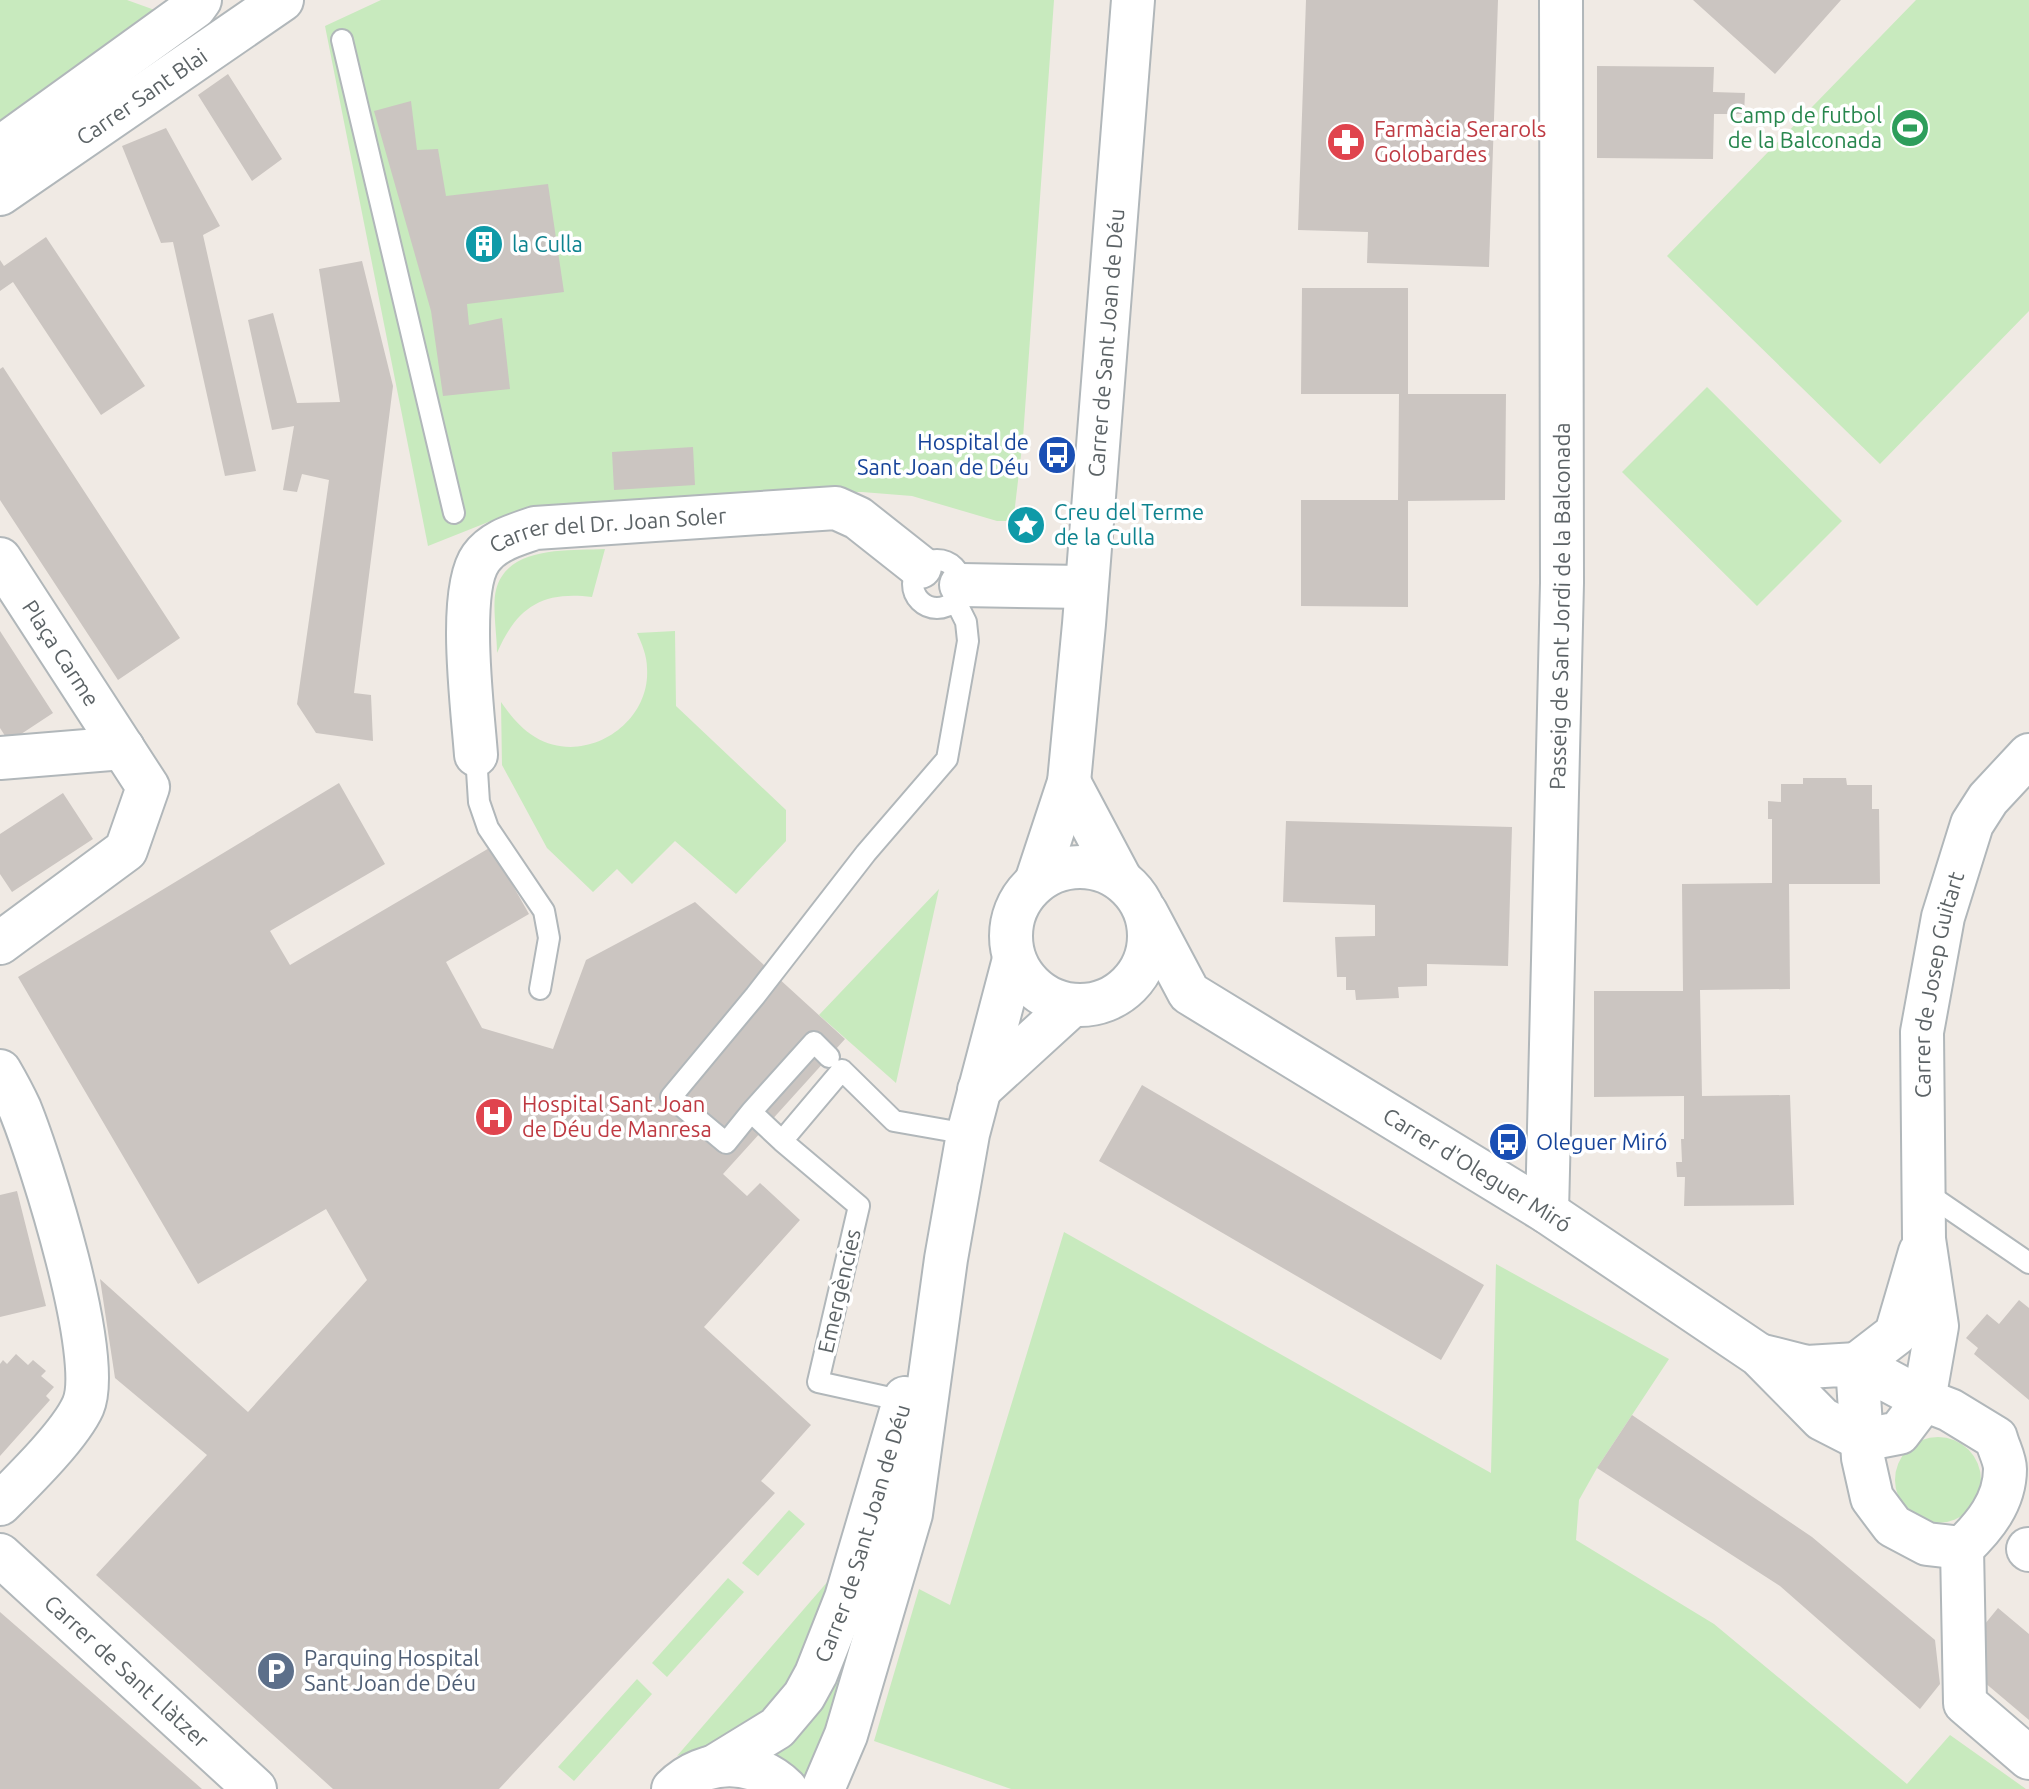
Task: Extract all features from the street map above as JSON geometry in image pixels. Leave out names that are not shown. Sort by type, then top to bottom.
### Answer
[{"type":"street","name":"Carrer Sant Blai","points":[[0,148],[195,7],[200,0]]},
{"type":"street","name":"Carrer Sant Blai","points":[[0,194],[282,0]]},
{"type":"street","name":"Carrer de Sant Joan de Déu","points":[[1036,882],[1069,782],[1133,0]]},
{"type":"street","name":"Passeig de Sant Jordi de la Balconada","points":[[1547,1212],[1562,583],[1561,0]]},
{"type":"street","name":"Carrer del Dr. Joan Soler","points":[[476,755],[468,635],[469,595],[480,558],[501,540],[535,528],[836,508],[858,518],[920,567]]},
{"type":"street","name":"Plaça Carme","points":[[0,559],[148,787],[126,850],[0,943]]},
{"type":"street","points":[[958,592],[1086,587]]},
{"type":"street","points":[[0,758],[123,748]]},
{"type":"street","name":"Carrer de Josep Guitart","points":[[1937,1405],[1937,1326],[1924,1239],[1922,1032],[1943,917],[1972,824],[1988,799],[2029,755]]},
{"type":"street","points":[[1069,782],[1134,896],[1189,993],[1114,998],[1093,1005],[1071,1006],[1036,991],[1014,959],[1010,938],[1013,917],[1022,898],[1036,882],[1055,871],[1078,866],[1101,870],[1134,896],[1150,932],[1148,951],[1141,970],[1129,986],[1114,998]]},
{"type":"street","name":"Carrer de Sant Joan de Déu","points":[[823,1789],[846,1735],[911,1514],[946,1259],[968,1134],[1014,959]]},
{"type":"street","name":"Carrer d'Oleguer Miró","points":[[1189,993],[1547,1212],[1759,1355],[1822,1419],[1863,1440]]},
{"type":"street","points":[[979,1090],[1071,1006]]},
{"type":"street","points":[[0,1071],[19,1107],[48,1186],[86,1347],[88,1382],[84,1403],[73,1422],[5,1498]]},
{"type":"street","name":"Carrer de Josep Guitart","points":[[1857,1364],[1896,1334],[1924,1239]]},
{"type":"street","name":"Carrer de Sant Joan de Déu","points":[[673,1789],[694,1773],[715,1766],[777,1728],[796,1706],[816,1674],[846,1598],[946,1259]]},
{"type":"street","name":"Carrer d'Oleguer Miró","points":[[1759,1355],[1807,1367],[1857,1364]]},
{"type":"street","points":[[1857,1364],[1996,1438],[2017,1467],[1982,1529],[1962,1548],[1965,1703],[2029,1758]]},
{"type":"street","points":[[1857,1364],[1863,1458],[1872,1498],[1893,1526],[1927,1544],[1962,1548]]},
{"type":"street","points":[[1863,1440],[1899,1433],[1937,1405]]},
{"type":"street","name":"Carrer de Sant Llàtzer","points":[[0,1555],[255,1789]]},
{"type":"street","points":[[715,1766],[742,1765],[756,1769],[768,1774],[786,1789]]},
{"type":"lane","points":[[342,40],[454,513]]},
{"type":"lane","points":[[829,1057],[814,1042],[726,1143],[671,1097],[755,996],[866,853],[947,759],[968,641],[956,569],[948,563],[931,561],[920,567],[913,582],[920,600],[938,608],[958,592]]},
{"type":"lane","points":[[476,755],[479,802],[488,828],[544,911],[549,938],[540,989]]},
{"type":"lane","points":[[751,1112],[782,1141],[842,1070],[894,1121],[968,1134]]},
{"type":"lane","name":"Emergències","points":[[782,1141],[859,1206],[818,1382],[904,1401]]},
{"type":"lane","points":[[1925,1192],[2029,1263]]},
{"type":"lane","points":[[904,1401],[920,1444]]},
{"type":"green space","points":[[0,0],[127,0],[163,13],[0,120]]},
{"type":"green space","name":"la Culla","points":[[381,0],[1054,0],[1023,438],[1014,515],[1008,521],[997,521],[912,496],[792,492],[506,515],[428,546],[325,26]]},
{"type":"green space","name":"Camp de futbol de la Balconada","points":[[1916,0],[2029,0],[2029,311],[1880,464],[1667,256]]},
{"type":"green space","points":[[1707,387],[1842,521],[1757,606],[1622,472]]},
{"type":"green space","points":[[605,549],[592,597],[559,597],[533,606],[513,624],[497,653],[495,597],[502,575],[513,565],[541,553]]},
{"type":"green space","points":[[675,631],[676,706],[786,810],[786,841],[736,894],[675,841],[632,884],[617,869],[593,892],[547,848],[502,765],[501,702],[520,726],[535,737],[554,745],[574,747],[593,743],[611,735],[626,723],[638,707],[645,689],[647,668],[637,633]]},
{"type":"green space","points":[[939,889],[896,1083],[819,1015]]},
{"type":"green space","points":[[1064,1232],[1491,1473],[1496,1264],[1669,1359],[1579,1500],[1576,1540],[1714,1624],[1907,1784],[1950,1735],[2026,1789],[1011,1789],[874,1741],[919,1589],[950,1605]]},
{"type":"green space","points":[[1938,1437],[1962,1444],[1974,1456],[1981,1480],[1974,1504],[1962,1516],[1938,1523],[1914,1516],[1902,1504],[1895,1480],[1902,1456],[1914,1444]]},
{"type":"green space","points":[[789,1510],[805,1524],[758,1576],[742,1563]]},
{"type":"green space","points":[[886,1562],[806,1789],[767,1760]]},
{"type":"green space","points":[[728,1578],[744,1592],[667,1677],[652,1663]]},
{"type":"green space","points":[[829,1580],[824,1616],[777,1703],[719,1742],[677,1756]]},
{"type":"green space","points":[[637,1679],[652,1694],[574,1781],[558,1767]]},
{"type":"building","points":[[1306,0],[1498,0],[1489,267],[1367,263],[1368,232],[1298,230]]},
{"type":"building","points":[[1693,0],[1841,0],[1775,74]]},
{"type":"building","points":[[1597,66],[1714,67],[1713,92],[1745,93],[1744,114],[1714,114],[1713,159],[1597,158]]},
{"type":"building","points":[[228,74],[282,159],[252,181],[198,95]]},
{"type":"building","name":"la Culla","points":[[411,101],[417,150],[438,149],[446,196],[548,184],[564,292],[467,304],[469,325],[502,318],[510,389],[443,396],[431,311],[374,111]]},
{"type":"building","points":[[166,128],[220,226],[203,235],[256,471],[225,476],[173,242],[161,243],[122,146]]},
{"type":"building","points":[[46,237],[145,386],[101,415],[13,282],[0,291],[0,260],[4,266]]},
{"type":"building","points":[[362,261],[393,386],[354,693],[371,695],[373,741],[316,733],[297,704],[329,480],[302,474],[297,492],[283,490],[294,426],[272,430],[248,320],[273,313],[297,403],[340,402],[319,269]]},
{"type":"building","points":[[1302,288],[1408,288],[1408,394],[1506,394],[1505,500],[1408,501],[1408,607],[1301,606],[1301,500],[1398,500],[1399,394],[1301,394]]},
{"type":"building","points":[[3,367],[180,638],[118,680],[0,500],[0,369]]},
{"type":"building","points":[[693,447],[695,485],[614,490],[612,452]]},
{"type":"building","points":[[0,631],[53,713],[9,742],[0,728]]},
{"type":"building","points":[[1803,778],[1846,778],[1847,785],[1872,785],[1872,809],[1879,809],[1880,884],[1789,884],[1790,989],[1700,990],[1702,1096],[1790,1095],[1794,1205],[1684,1206],[1685,1177],[1677,1177],[1676,1162],[1682,1162],[1684,1096],[1594,1097],[1594,991],[1683,991],[1682,884],[1772,883],[1772,819],[1768,819],[1768,801],[1781,802],[1781,784],[1803,784]]},
{"type":"building","points":[[339,783],[385,864],[270,931],[290,965],[491,847],[529,914],[446,962],[482,1028],[553,1049],[586,960],[695,902],[845,1039],[723,1174],[747,1196],[760,1183],[800,1220],[704,1327],[811,1425],[761,1481],[775,1493],[499,1789],[333,1789],[96,1575],[207,1455],[115,1378],[100,1279],[248,1412],[367,1280],[326,1209],[198,1284],[18,977]]},
{"type":"building","points":[[63,793],[93,839],[12,892],[0,874],[0,834]]},
{"type":"building","points":[[1286,821],[1512,827],[1508,966],[1427,964],[1427,986],[1398,987],[1399,998],[1356,1000],[1355,990],[1346,990],[1346,977],[1337,977],[1335,937],[1375,936],[1375,905],[1283,902]]},
{"type":"building","points":[[1142,1085],[1484,1285],[1441,1360],[1099,1161]]},
{"type":"building","points":[[17,1191],[46,1306],[0,1317],[0,1195]]},
{"type":"building","points":[[2019,1300],[2029,1308],[2029,1400],[1974,1354],[1978,1348],[1966,1338],[1987,1314],[1999,1324]]},
{"type":"building","points":[[16,1354],[28,1365],[33,1360],[46,1371],[41,1376],[54,1387],[46,1396],[50,1400],[0,1456],[0,1364],[3,1360],[7,1364]]},
{"type":"building","points":[[1632,1415],[1812,1537],[1935,1640],[1940,1684],[1920,1709],[1780,1586],[1597,1468]]},
{"type":"building","points":[[1998,1608],[2029,1634],[2029,1720],[1984,1682],[1980,1630]]},
{"type":"building","points":[[0,1612],[62,1666],[202,1789],[0,1789]]},
{"type":"place","name":"Camp de futbol de la Balconada","points":[[1910,128]]},
{"type":"place","name":"Farmàcia Serarols Golobardes","points":[[1346,142]]},
{"type":"place","name":"la Culla","points":[[484,244]]},
{"type":"place","name":"Hospital de Sant Joan de Déu","points":[[1057,455]]},
{"type":"place","name":"Creu del Terme de la Culla","points":[[1026,525]]},
{"type":"place","name":"Hospital Sant Joan de Déu de Manresa","points":[[494,1117]]},
{"type":"place","name":"Oleguer Miró","points":[[1508,1142]]},
{"type":"place","name":"Parquing Hospital Sant Joan de Déu","points":[[276,1671]]}]
